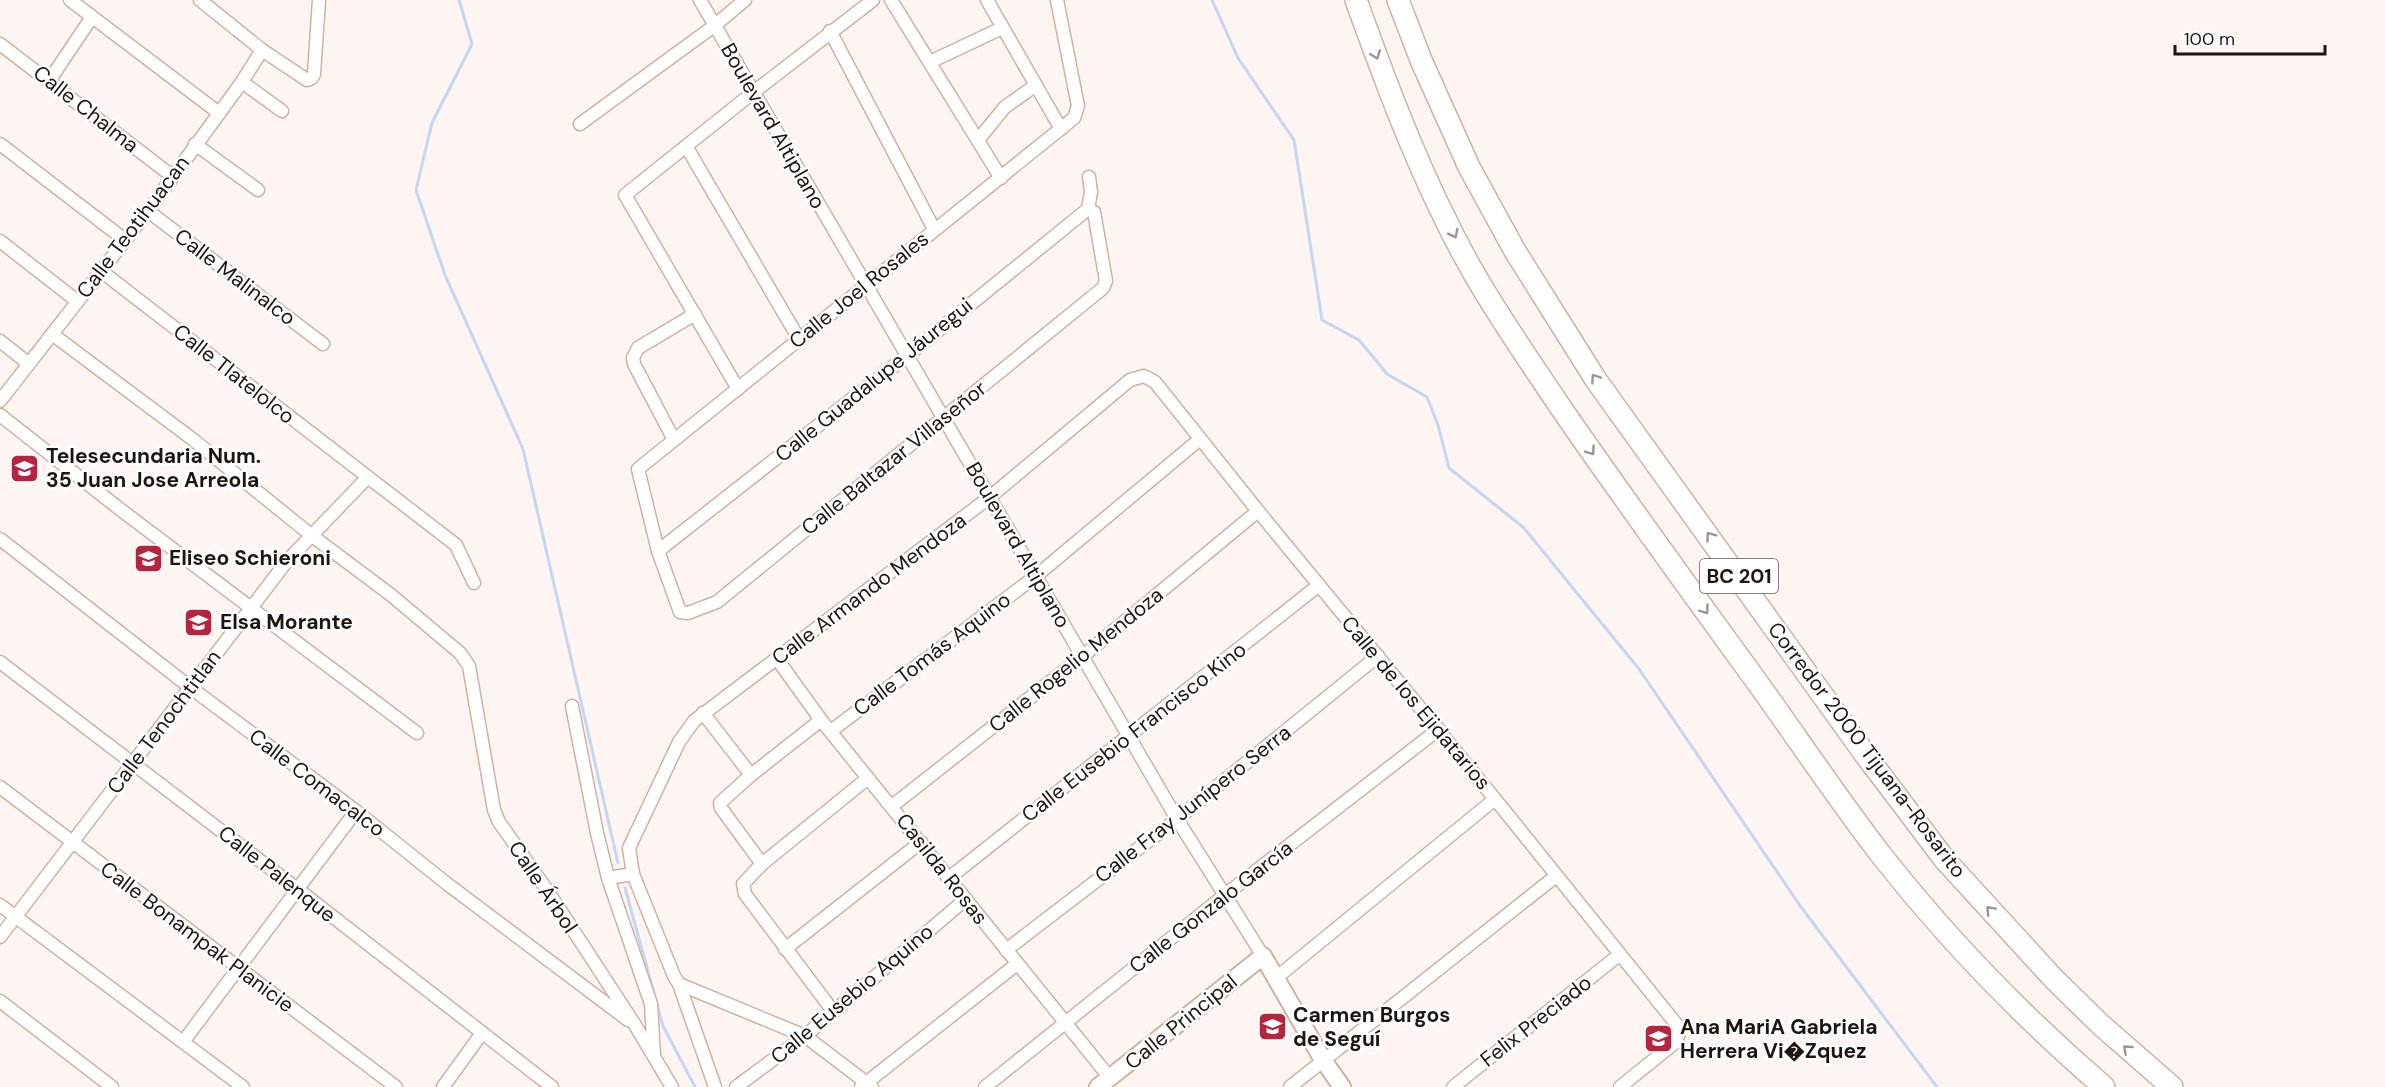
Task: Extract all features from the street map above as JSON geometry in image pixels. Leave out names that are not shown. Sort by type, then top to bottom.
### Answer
[{"type":"highway","name":"BC 201","points":[[1356,0],[1387,86],[1418,158],[1471,269],[1579,434],[1881,854],[1946,933],[1987,976],[2060,1049],[2104,1087]]},
{"type":"highway","name":"Corredor 2000 Tijuana-Rosarito","points":[[1398,0],[1421,60],[1469,167],[1515,251],[1596,380],[1867,757],[1945,860],[2054,979],[2101,1025],[2172,1087]]},
{"type":"street","points":[[70,0],[219,113]]},
{"type":"street","points":[[200,0],[262,50],[307,80],[314,75],[319,0]]},
{"type":"street","name":"Boulevard Altiplano","points":[[700,0],[1177,819],[1342,1087]]},
{"type":"street","points":[[580,124],[714,26],[745,0]]},
{"type":"street","points":[[738,389],[625,198],[626,194],[754,91],[873,0]]},
{"type":"street","points":[[891,0],[1001,178]]},
{"type":"street","name":"Calle Joel Rosales","points":[[658,551],[638,472],[640,466],[1074,118],[1078,106],[1056,0]]},
{"type":"street","points":[[989,1],[1002,28],[1061,129]]},
{"type":"street","points":[[49,81],[92,17]]},
{"type":"street","points":[[930,62],[1002,28]]},
{"type":"street","points":[[830,32],[934,229]]},
{"type":"street","name":"Calle Chalma","points":[[0,44],[172,176]]},
{"type":"street","name":"Calle Teotihuacan","points":[[0,401],[148,211],[242,82],[262,50]]},
{"type":"street","points":[[242,82],[282,111]]},
{"type":"street","points":[[978,140],[1005,107],[1036,85]]},
{"type":"street","points":[[0,144],[125,240]]},
{"type":"street","points":[[195,144],[258,190]]},
{"type":"street","points":[[686,146],[799,339]]},
{"type":"street","points":[[1088,209],[1091,192],[1089,177]]},
{"type":"street","name":"Calle Baltazar Villaseñor","points":[[658,551],[680,612],[688,613],[717,602],[1105,285],[1094,212],[1088,209]]},
{"type":"street","name":"Calle Guadalupe Jáuregui","points":[[658,551],[908,355],[1088,209]]},
{"type":"street","name":"Calle Malinalco","points":[[148,211],[323,344]]},
{"type":"street","points":[[0,241],[77,301]]},
{"type":"street","name":"Calle Tlatelolco","points":[[101,271],[367,478]]},
{"type":"street","points":[[674,440],[633,358],[639,348],[695,314]]},
{"type":"street","points":[[52,334],[191,438],[311,535]]},
{"type":"street","points":[[0,341],[29,364]]},
{"type":"street","name":"Calle de los Ejidatarios","points":[[1144,376],[1155,382],[1677,1025],[1679,1036],[1673,1045],[1620,1087]]},
{"type":"street","name":"Calle Armando Mendoza","points":[[715,1087],[679,984],[633,874],[629,848],[685,731],[703,713],[990,497],[1130,380],[1144,376]]},
{"type":"street","points":[[0,414],[121,510],[252,606],[417,733]]},
{"type":"street","name":"Calle Tomás Aquino","points":[[831,731],[1036,576],[1200,439]]},
{"type":"street","points":[[367,478],[456,545],[474,583]]},
{"type":"street","name":"Calle Tenochtitlan","points":[[0,936],[287,561],[367,478]]},
{"type":"street","name":"Calle Rogelio Mendoza","points":[[892,806],[1083,656],[1258,511]]},
{"type":"street","name":"Calle Árbol","points":[[311,535],[391,595],[460,653],[469,666],[494,810],[499,822],[547,890],[635,1025],[672,1087]]},
{"type":"street","name":"Calle Comacalco","points":[[0,540],[191,688],[356,811],[446,883],[635,1025]]},
{"type":"street","name":"Calle Eusebio Francisco Kino","points":[[949,878],[1319,585]]},
{"type":"street","name":"Calle Fray Junípero Serra","points":[[1006,950],[1177,819],[1378,656]]},
{"type":"street","name":"Casilda Rosas","points":[[777,659],[821,720],[1065,1023],[1104,1082]]},
{"type":"street","name":"Calle Palenque","points":[[0,662],[297,888],[552,1087]]},
{"type":"street","points":[[572,706],[608,878],[651,1004],[654,1057]]},
{"type":"street","points":[[703,713],[751,775]]},
{"type":"street","points":[[762,864],[720,805],[723,798],[821,720]]},
{"type":"street","name":"Calle Gonzalo García","points":[[985,1087],[1225,895],[1438,729]]},
{"type":"street","points":[[833,1011],[785,949],[743,889],[746,879],[762,864],[868,778]]},
{"type":"street","name":"Calle Bonampak Planicie","points":[[0,787],[396,1087]]},
{"type":"street","points":[[1276,978],[1495,799]]},
{"type":"street","points":[[183,1042],[356,811]]},
{"type":"street","points":[[785,949],[921,842]]},
{"type":"street","points":[[608,878],[633,874]]},
{"type":"street","points":[[1290,1087],[1556,876]]},
{"type":"street","name":"Calle Eusebio Aquino","points":[[736,1087],[805,1036],[966,899]]},
{"type":"street","points":[[0,905],[243,1087]]},
{"type":"street","name":"Felix Preciado","points":[[1453,1087],[1619,955]]},
{"type":"street","name":"Calle Principal","points":[[1104,1082],[1263,956]]},
{"type":"street","points":[[679,984],[805,1036],[866,1086],[1017,964]]},
{"type":"street","points":[[0,1001],[112,1087]]},
{"type":"street","points":[[443,1087],[482,1033]]},
{"type":"waterway","points":[[459,0],[472,44],[432,123],[416,190],[445,275],[523,449],[618,863]]},
{"type":"waterway","points":[[1212,0],[1238,58],[1294,140],[1322,320],[1359,340],[1387,374],[1427,397],[1438,425],[1449,468],[1523,527],[1639,669],[1801,907],[1937,1087]]},
{"type":"waterway","points":[[625,888],[663,1026],[695,1087]]},
{"type":"place","name":"Telesecundaria Num. 35 Juan Jose Arreola","points":[[25,468]]},
{"type":"place","name":"Eliseo Schieroni","points":[[148,558]]},
{"type":"place","name":"Elsa Morante","points":[[199,622]]},
{"type":"place","name":"Carmen Burgos de Seguí","points":[[1272,1027]]},
{"type":"place","name":"Ana MariA Gabriela Herrera Vi�Zquez","points":[[1659,1039]]}]
